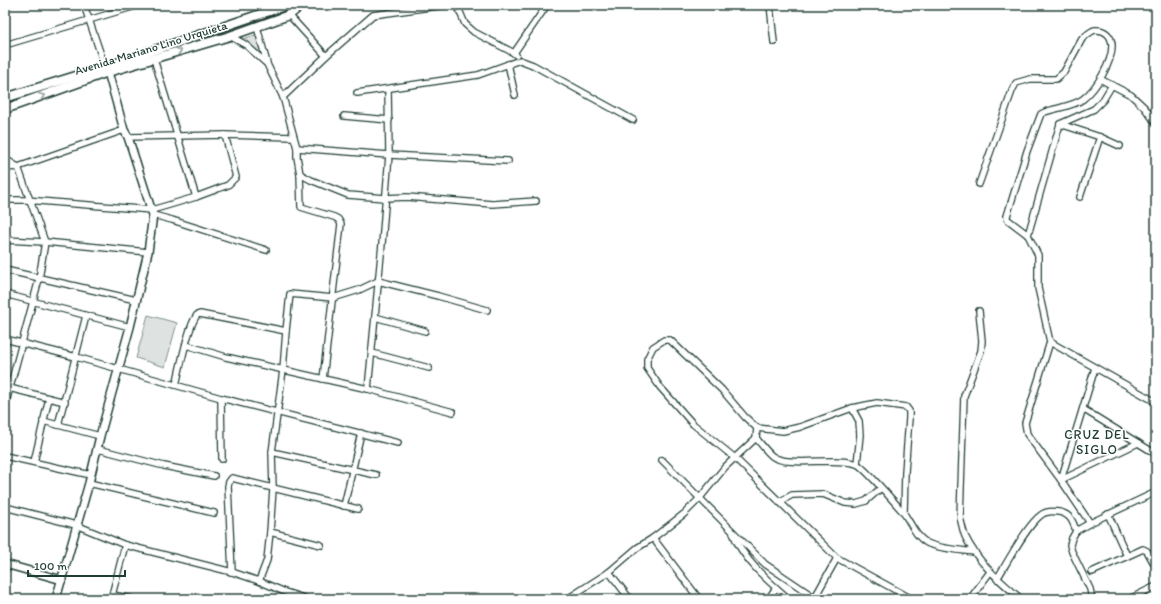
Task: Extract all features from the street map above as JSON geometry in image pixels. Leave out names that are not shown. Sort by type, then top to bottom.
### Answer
[{"type":"main road","name":"Avenida Mariano Lino Urquieta","points":[[5,109],[106,69],[287,5]]},
{"type":"main road","name":"Avenida Mariano Lino Urquieta","points":[[5,98],[106,69],[154,59],[230,36],[289,15],[302,5]]},
{"type":"street","points":[[56,599],[89,484],[100,436],[130,327],[148,252],[152,212],[84,5]]},
{"type":"street","points":[[5,45],[139,5]]},
{"type":"street","points":[[283,97],[326,56],[373,15],[445,5]]},
{"type":"street","points":[[457,5],[465,24],[474,32],[514,54],[520,60],[533,65],[633,120]]},
{"type":"street","points":[[514,54],[547,5]]},
{"type":"street","points":[[770,5],[774,42]]},
{"type":"street","points":[[289,15],[326,56]]},
{"type":"street","points":[[257,27],[267,64],[283,97],[297,148],[300,174],[301,207],[334,217],[338,219],[340,224],[323,379]]},
{"type":"street","points":[[979,184],[1016,82],[1030,79],[1056,79],[1064,72],[1082,39],[1094,30],[1102,31],[1108,34],[1112,40],[1110,60],[1100,79],[1083,99],[1078,102],[1041,114],[1027,151],[1007,216],[1007,219],[1010,222],[1028,235],[1038,255],[1038,288],[1050,342],[1025,423],[1025,429],[1090,523]]},
{"type":"street","points":[[230,36],[246,45],[267,64]]},
{"type":"street","points":[[154,59],[196,197]]},
{"type":"street","points":[[356,94],[478,75],[520,60]]},
{"type":"street","points":[[508,64],[515,95]]},
{"type":"street","points":[[1100,79],[1130,94],[1144,107],[1156,123]]},
{"type":"street","points":[[1060,124],[1094,109],[1103,100],[1112,85]]},
{"type":"street","points":[[368,389],[389,155],[388,89]]},
{"type":"street","points":[[344,116],[389,120]]},
{"type":"street","points":[[1028,235],[1060,124]]},
{"type":"street","points":[[1060,124],[1100,137],[1120,146]]},
{"type":"street","points":[[5,168],[18,167],[124,130]]},
{"type":"street","points":[[128,137],[225,135],[293,137]]},
{"type":"street","points":[[152,212],[228,185],[236,177],[225,135]]},
{"type":"street","points":[[1080,197],[1100,137]]},
{"type":"street","points":[[297,148],[389,155],[508,161]]},
{"type":"street","points":[[5,157],[18,167],[32,201],[45,242],[39,279],[21,344],[7,387],[5,406]]},
{"type":"street","points":[[300,174],[348,195],[385,198],[407,197],[492,204],[536,201]]},
{"type":"street","points":[[5,200],[32,201],[152,212],[172,220],[266,250]]},
{"type":"street","points":[[5,240],[45,242],[148,252]]},
{"type":"street","points":[[5,270],[136,300]]},
{"type":"street","points":[[259,581],[266,560],[270,532],[273,489],[272,452],[283,370],[290,294],[333,298],[359,290],[378,281],[487,310]]},
{"type":"street","points":[[5,294],[130,327]]},
{"type":"street","points":[[979,311],[982,341],[981,351],[964,396],[960,518],[965,536],[990,572],[1021,599]]},
{"type":"street","points":[[176,385],[186,345],[196,317],[200,314],[286,331]]},
{"type":"street","points":[[58,425],[86,316]]},
{"type":"street","points":[[375,317],[425,330]]},
{"type":"street","points":[[5,339],[76,357],[221,398],[398,443]]},
{"type":"street","points":[[904,513],[909,411],[906,407],[877,403],[852,408],[800,427],[782,431],[757,428],[745,417],[722,390],[670,340],[664,340],[653,347],[647,359],[647,368],[660,387],[693,424],[735,458],[836,558],[912,599]]},
{"type":"street","points":[[1050,342],[1156,402]]},
{"type":"street","points":[[186,345],[226,357],[368,389],[453,412]]},
{"type":"street","points":[[372,353],[429,368]]},
{"type":"street","points":[[1061,480],[1095,368]]},
{"type":"street","points":[[7,387],[65,402]]},
{"type":"street","points":[[34,462],[49,398]]},
{"type":"street","points":[[221,398],[222,459]]},
{"type":"street","points":[[852,408],[859,422],[860,435],[857,464]]},
{"type":"street","points":[[1083,409],[1156,454]]},
{"type":"street","points":[[43,421],[100,436]]},
{"type":"street","points":[[567,599],[609,572],[637,548],[653,538],[684,514],[699,499],[725,467],[756,438],[757,428]]},
{"type":"street","points":[[344,506],[361,433]]},
{"type":"street","points":[[756,438],[772,456],[778,459],[841,461],[857,464],[904,513],[915,532],[928,543],[936,546],[975,552]]},
{"type":"street","points":[[1061,480],[1138,443]]},
{"type":"street","points":[[98,449],[164,466],[214,476]]},
{"type":"street","points":[[272,452],[376,475]]},
{"type":"street","points":[[5,456],[91,475]]},
{"type":"street","points":[[662,460],[765,564],[816,598],[836,558]]},
{"type":"street","points":[[232,572],[229,482],[232,478],[358,509]]},
{"type":"street","points":[[89,484],[214,513]]},
{"type":"street","points":[[779,502],[792,495],[823,494],[845,503],[856,504],[866,501],[881,488]]},
{"type":"street","points":[[1092,599],[1090,589],[1070,545],[1076,531],[1108,514],[1156,492]]},
{"type":"street","points":[[5,507],[76,525],[125,545],[232,572],[307,599]]},
{"type":"street","points":[[997,579],[1030,526],[1041,515],[1050,511],[1068,516],[1073,521],[1076,531]]},
{"type":"street","points":[[1108,514],[1127,556]]},
{"type":"street","points":[[732,531],[737,545],[756,568],[789,599]]},
{"type":"street","points":[[270,532],[322,545]]},
{"type":"street","points":[[653,538],[699,599]]},
{"type":"street","points":[[125,545],[112,597],[132,599]]},
{"type":"street","points":[[1092,572],[1142,549],[1145,549],[1156,567]]},
{"type":"street","points":[[5,564],[62,580]]},
{"type":"street","points":[[609,572],[630,599]]},
{"type":"street","points":[[970,599],[990,572]]},
{"type":"street","points":[[1129,599],[1156,586]]},
{"type":"street","points":[[768,599],[776,588]]},
{"type":"shaded area","points":[[261,33],[267,62],[233,42]]},
{"type":"shaded area","points":[[148,315],[177,323],[165,367],[136,358]]},
{"type":"district","name":"CRUZ DEL SIGLO","points":[[1097,442]]}]
